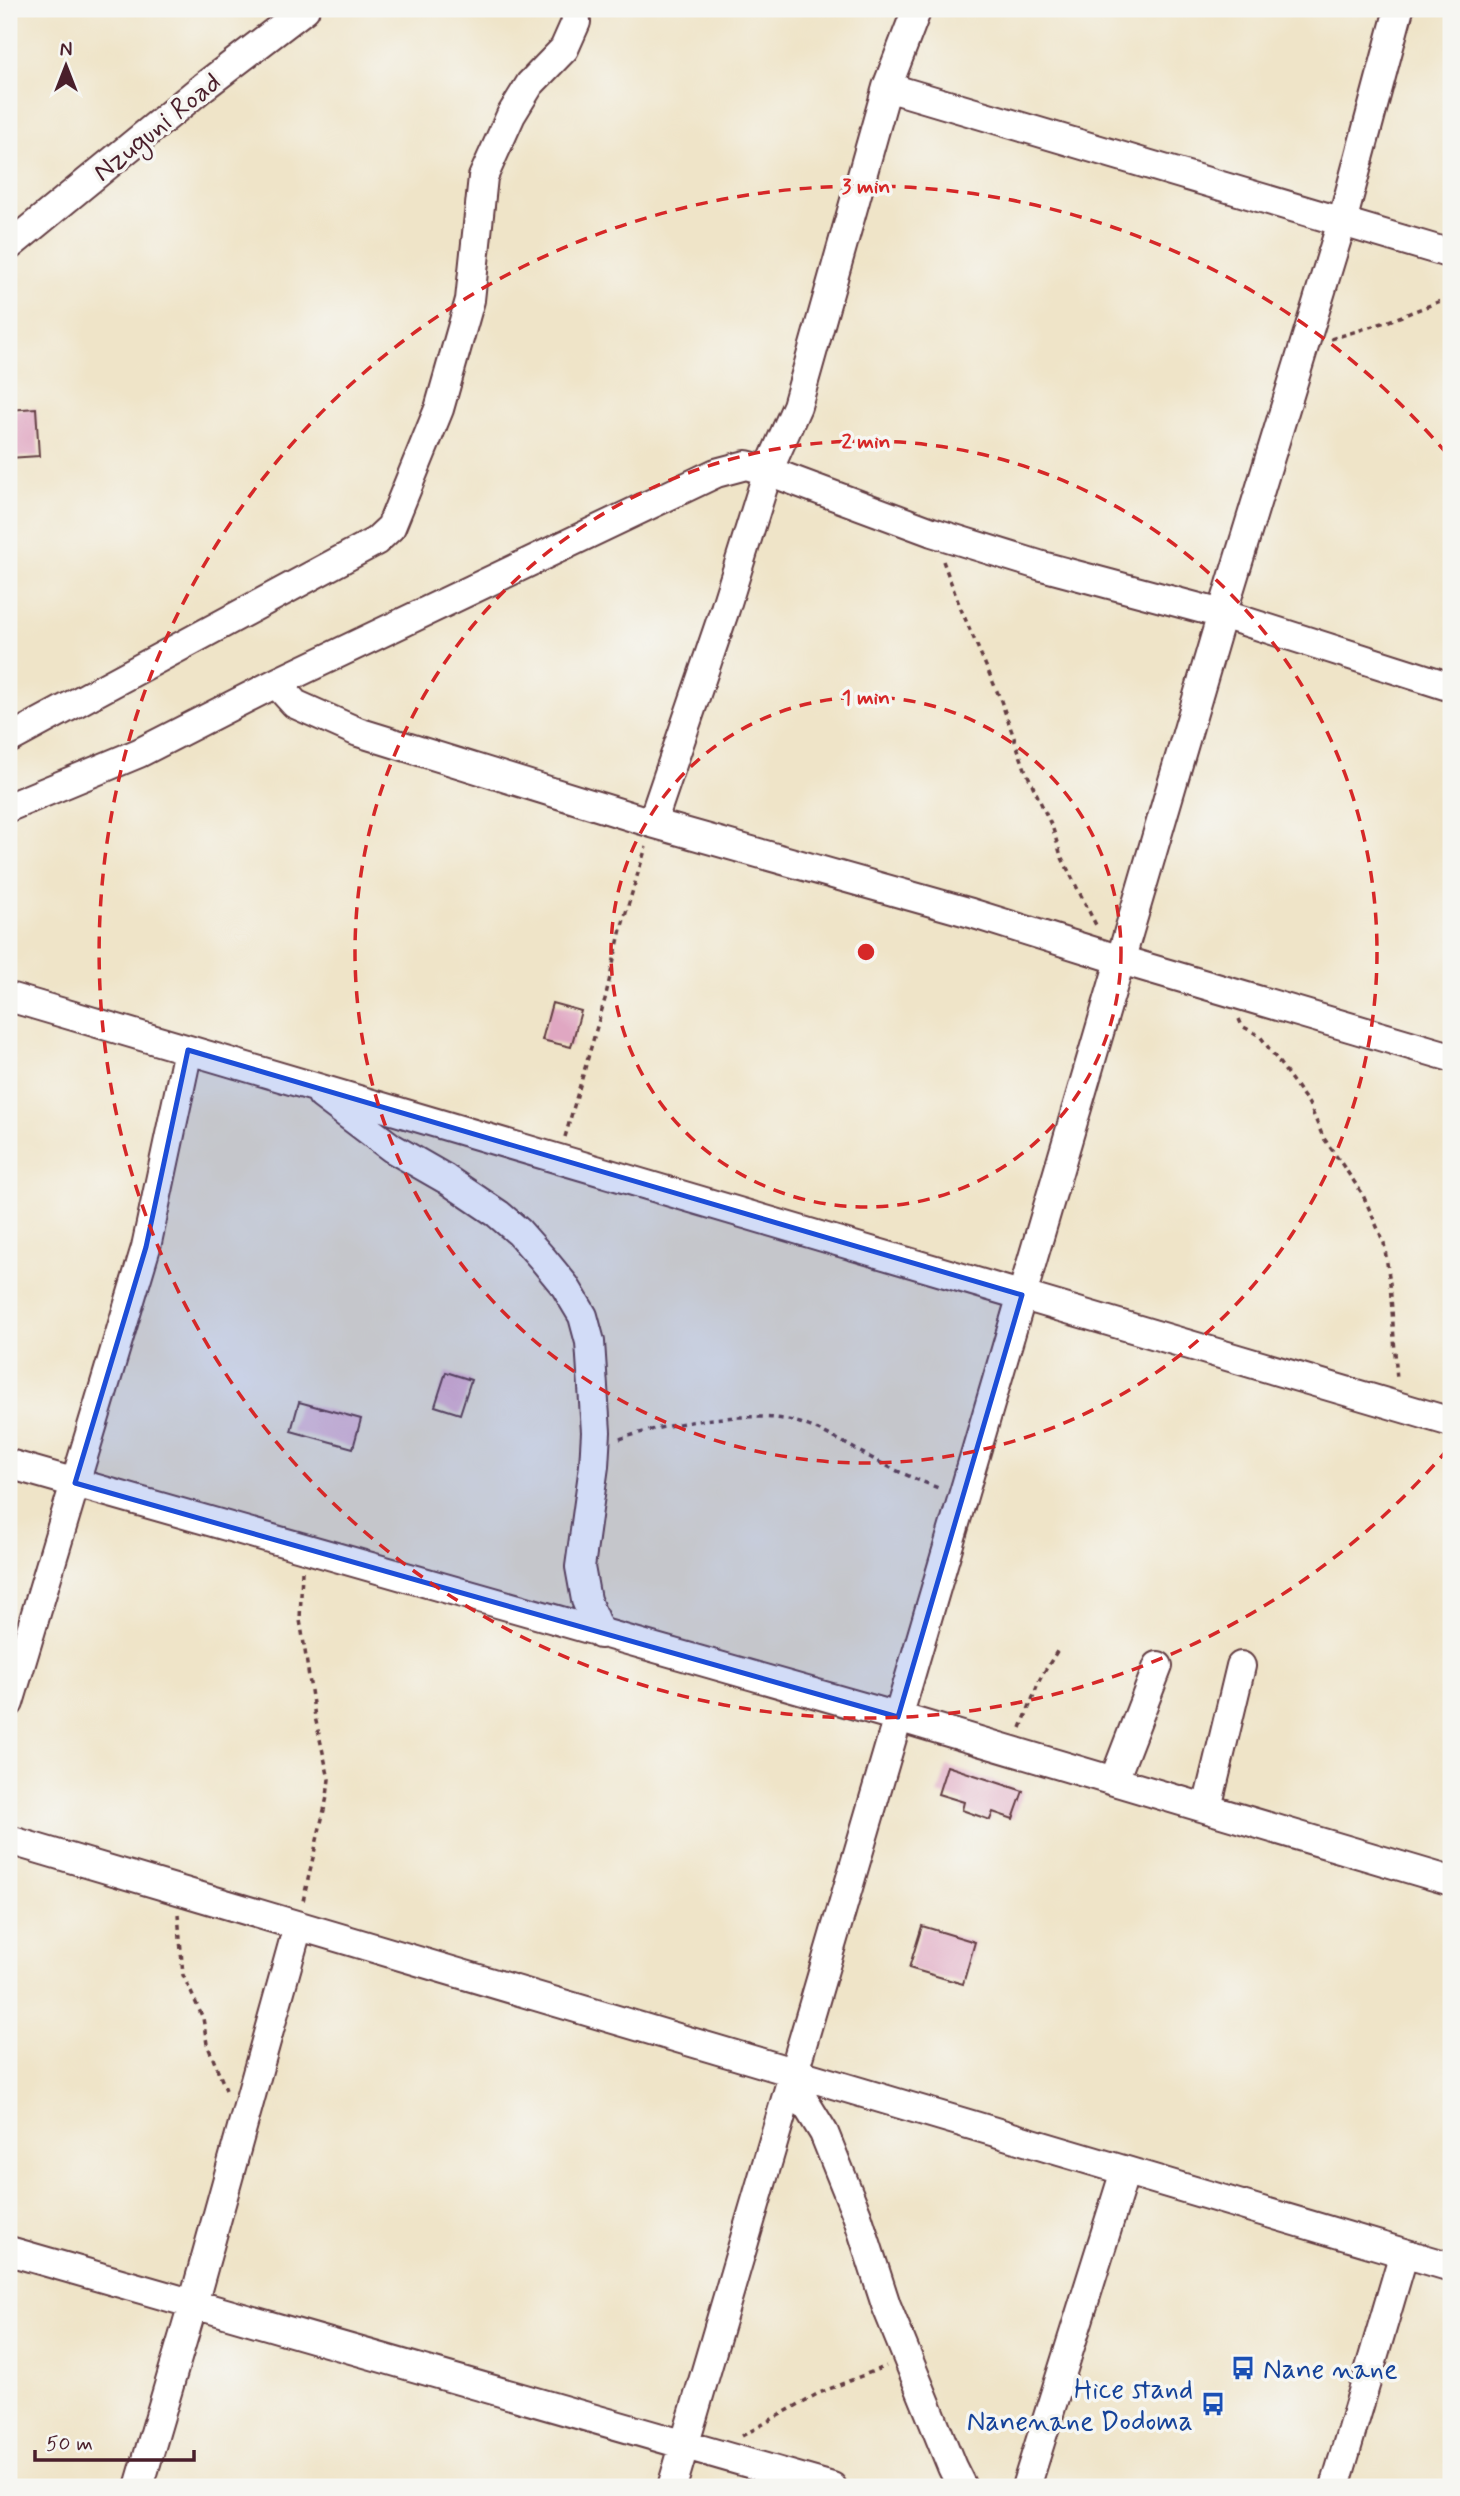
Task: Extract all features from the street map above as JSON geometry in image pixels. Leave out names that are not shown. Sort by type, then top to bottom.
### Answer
[{"type":"street","name":"Nzuguni Road","points":[[9,246],[305,9]]},
{"type":"street","points":[[9,740],[376,541],[391,527],[439,409],[470,300],[483,177],[511,115],[530,84],[564,49],[576,22],[575,9]]},
{"type":"street","points":[[652,823],[726,609],[768,471],[797,406],[887,87],[917,9]]},
{"type":"street","points":[[672,2487],[697,2448],[794,2072],[1022,1295],[1116,959],[1342,222],[1399,9]]},
{"type":"street","points":[[887,87],[1451,254]]},
{"type":"street","points":[[9,807],[139,753],[276,683],[716,472],[746,466],[768,471],[932,531],[1042,566],[1222,614],[1451,687]]},
{"type":"street","points":[[276,683],[295,704],[358,732],[652,823],[971,913],[1116,959],[1451,1057]]},
{"type":"street","points":[[9,997],[1451,1422]]},
{"type":"street","points":[[9,1703],[146,1247],[188,1050]]},
{"type":"street","points":[[311,1086],[392,1147],[498,1214],[519,1232],[565,1286],[583,1316],[590,1342],[595,1448],[580,1567],[586,1600],[600,1634]]},
{"type":"street","points":[[9,1464],[898,1717],[1451,1881]]},
{"type":"street","points":[[1114,1780],[1158,1666]]},
{"type":"street","points":[[1207,1808],[1241,1666]]},
{"type":"street","points":[[9,1840],[1451,2267]]},
{"type":"street","points":[[139,2487],[298,1926]]},
{"type":"street","points":[[794,2072],[803,2099],[824,2133],[857,2215],[886,2305],[962,2487]]},
{"type":"street","points":[[1026,2487],[1125,2171]]},
{"type":"street","points":[[9,2251],[832,2487]]},
{"type":"street","points":[[1335,2487],[1404,2253]]},
{"type":"path","points":[[1305,342],[1349,335],[1451,297]]},
{"type":"path","points":[[932,531],[960,607],[1053,830],[1061,856],[1116,959]]},
{"type":"path","points":[[559,1159],[652,823]]},
{"type":"path","points":[[1241,995],[1240,1023],[1260,1036],[1309,1104],[1323,1137],[1362,1193],[1384,1243],[1393,1306],[1400,1406]]},
{"type":"path","points":[[595,1448],[676,1424],[762,1418],[798,1423],[824,1433],[888,1466],[963,1497]]},
{"type":"path","points":[[298,1926],[329,1788],[327,1765],[312,1704],[300,1620],[303,1548]]},
{"type":"path","points":[[1003,1748],[1019,1731],[1040,1679],[1059,1648]]},
{"type":"path","points":[[175,1889],[183,1975],[203,2018],[207,2044],[227,2095]]},
{"type":"path","points":[[697,2448],[817,2394],[908,2359]]},
{"type":"highlighted area","points":[[188,1050],[1022,1295],[898,1717],[75,1483],[146,1247]]},
{"type":"building","points":[[36,408],[39,456],[9,458],[9,410]]},
{"type":"building","points":[[552,1003],[581,1011],[571,1047],[542,1040]]},
{"type":"building","points":[[446,1372],[471,1380],[460,1414],[435,1406]]},
{"type":"building","points":[[299,1402],[361,1419],[353,1448],[291,1431]]},
{"type":"building","points":[[947,1766],[1023,1791],[1013,1819],[993,1812],[990,1820],[962,1810],[964,1802],[938,1794]]},
{"type":"building","points":[[922,1926],[975,1942],[963,1984],[909,1968]]},
{"type":"place","name":"Nane nane","points":[[1243,2368]]},
{"type":"place","name":"Hice stand Nanenane Dodoma","points":[[1213,2404]]}]
